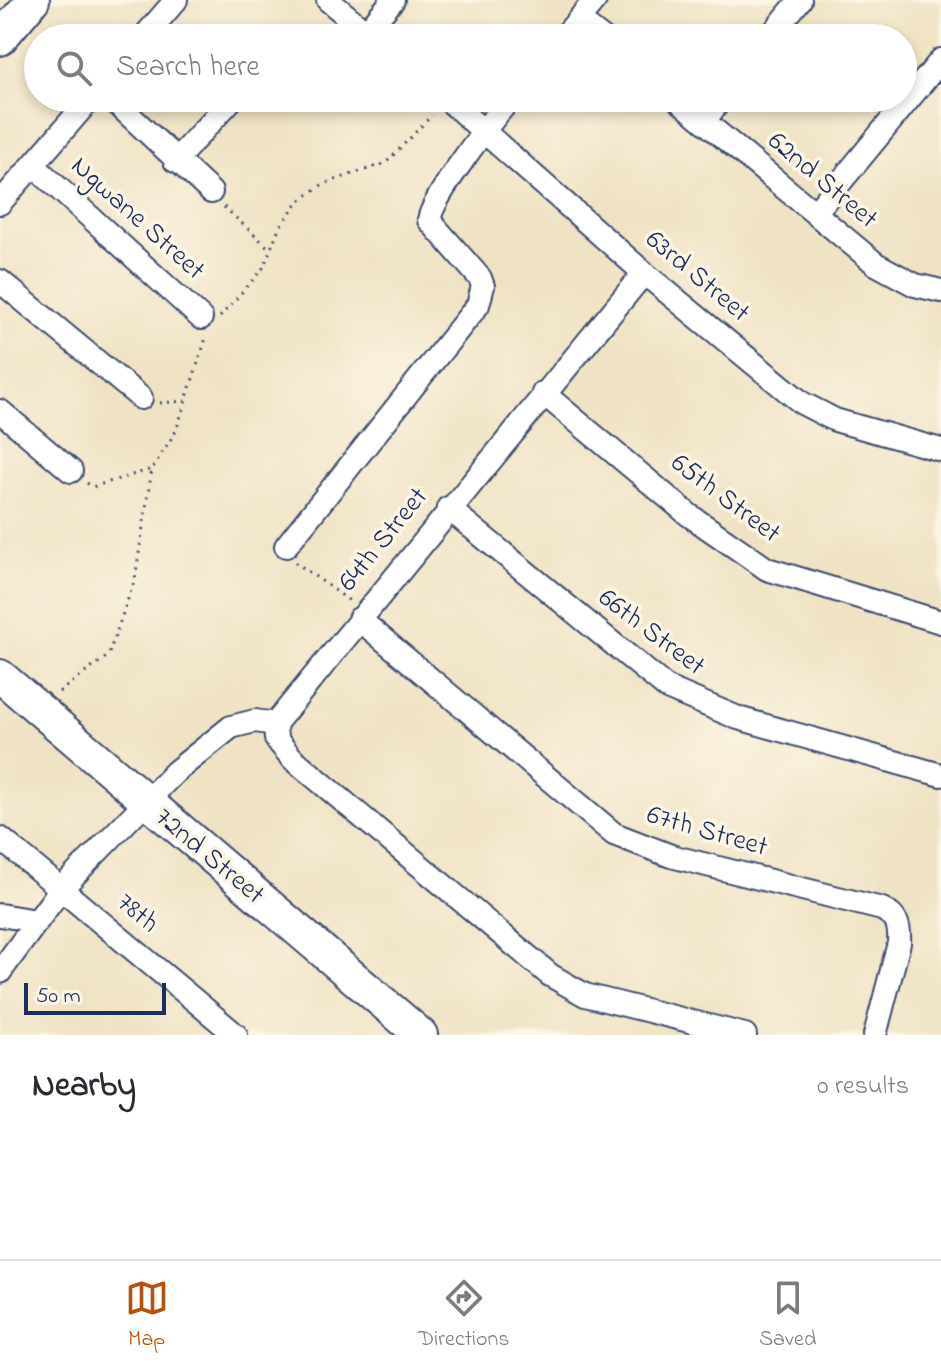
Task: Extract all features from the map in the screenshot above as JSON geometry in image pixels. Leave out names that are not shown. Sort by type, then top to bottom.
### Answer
[{"type":"street","points":[[0,39],[33,0]]},
{"type":"street","points":[[155,24],[176,0]]},
{"type":"street","points":[[328,0],[357,24]]},
{"type":"street","points":[[377,24],[393,0]]},
{"type":"street","points":[[575,24],[595,0]]},
{"type":"street","points":[[780,24],[800,0]]},
{"type":"street","points":[[579,20],[584,24]]},
{"type":"street","points":[[917,89],[941,60]]},
{"type":"street","points":[[0,203],[79,112]]},
{"type":"street","points":[[125,112],[211,192]]},
{"type":"street","points":[[175,161],[220,112]]},
{"type":"street","name":"63rd Street","points":[[463,112],[644,273],[802,403],[835,420],[941,450]]},
{"type":"street","points":[[286,546],[478,305],[483,286],[480,278],[429,220],[434,204],[483,129],[498,112]]},
{"type":"street","name":"62nd Street","points":[[693,112],[876,264],[915,285],[941,291]]},
{"type":"street","points":[[704,121],[711,112]]},
{"type":"street","points":[[815,213],[898,112]]},
{"type":"street","name":"Ngwane Street","points":[[33,165],[204,325]]},
{"type":"street","name":"64th Street","points":[[275,724],[448,508],[644,273]]},
{"type":"street","points":[[0,281],[141,398]]},
{"type":"street","name":"65th Street","points":[[543,393],[689,515],[767,569],[941,622]]},
{"type":"street","points":[[0,411],[71,471]]},
{"type":"street","name":"66th Street","points":[[448,508],[667,688],[738,718],[940,771]]},
{"type":"street","name":"67th Street","points":[[362,615],[614,834],[671,856],[882,909],[893,915],[899,943],[875,1035]]},
{"type":"street","name":"72nd Street","points":[[0,676],[145,803],[421,1035]]},
{"type":"street","points":[[0,972],[60,890],[145,803],[202,748],[231,727],[255,721],[275,724],[276,739],[292,758],[550,975],[585,995],[745,1035]]},
{"type":"street","name":"78th","points":[[0,838],[236,1035]]},
{"type":"street","points":[[0,915],[36,921]]},
{"type":"path","points":[[37,709],[108,656],[135,579],[152,469],[176,431],[200,367],[204,325],[251,285],[263,268],[279,228],[297,203],[323,184],[386,163],[433,112]]},
{"type":"path","points":[[211,192],[234,218],[252,230],[270,249]]},
{"type":"path","points":[[141,398],[162,403],[185,401]]},
{"type":"path","points":[[71,471],[92,487],[152,469]]},
{"type":"path","points":[[286,546],[286,553],[300,566],[362,615]]}]
